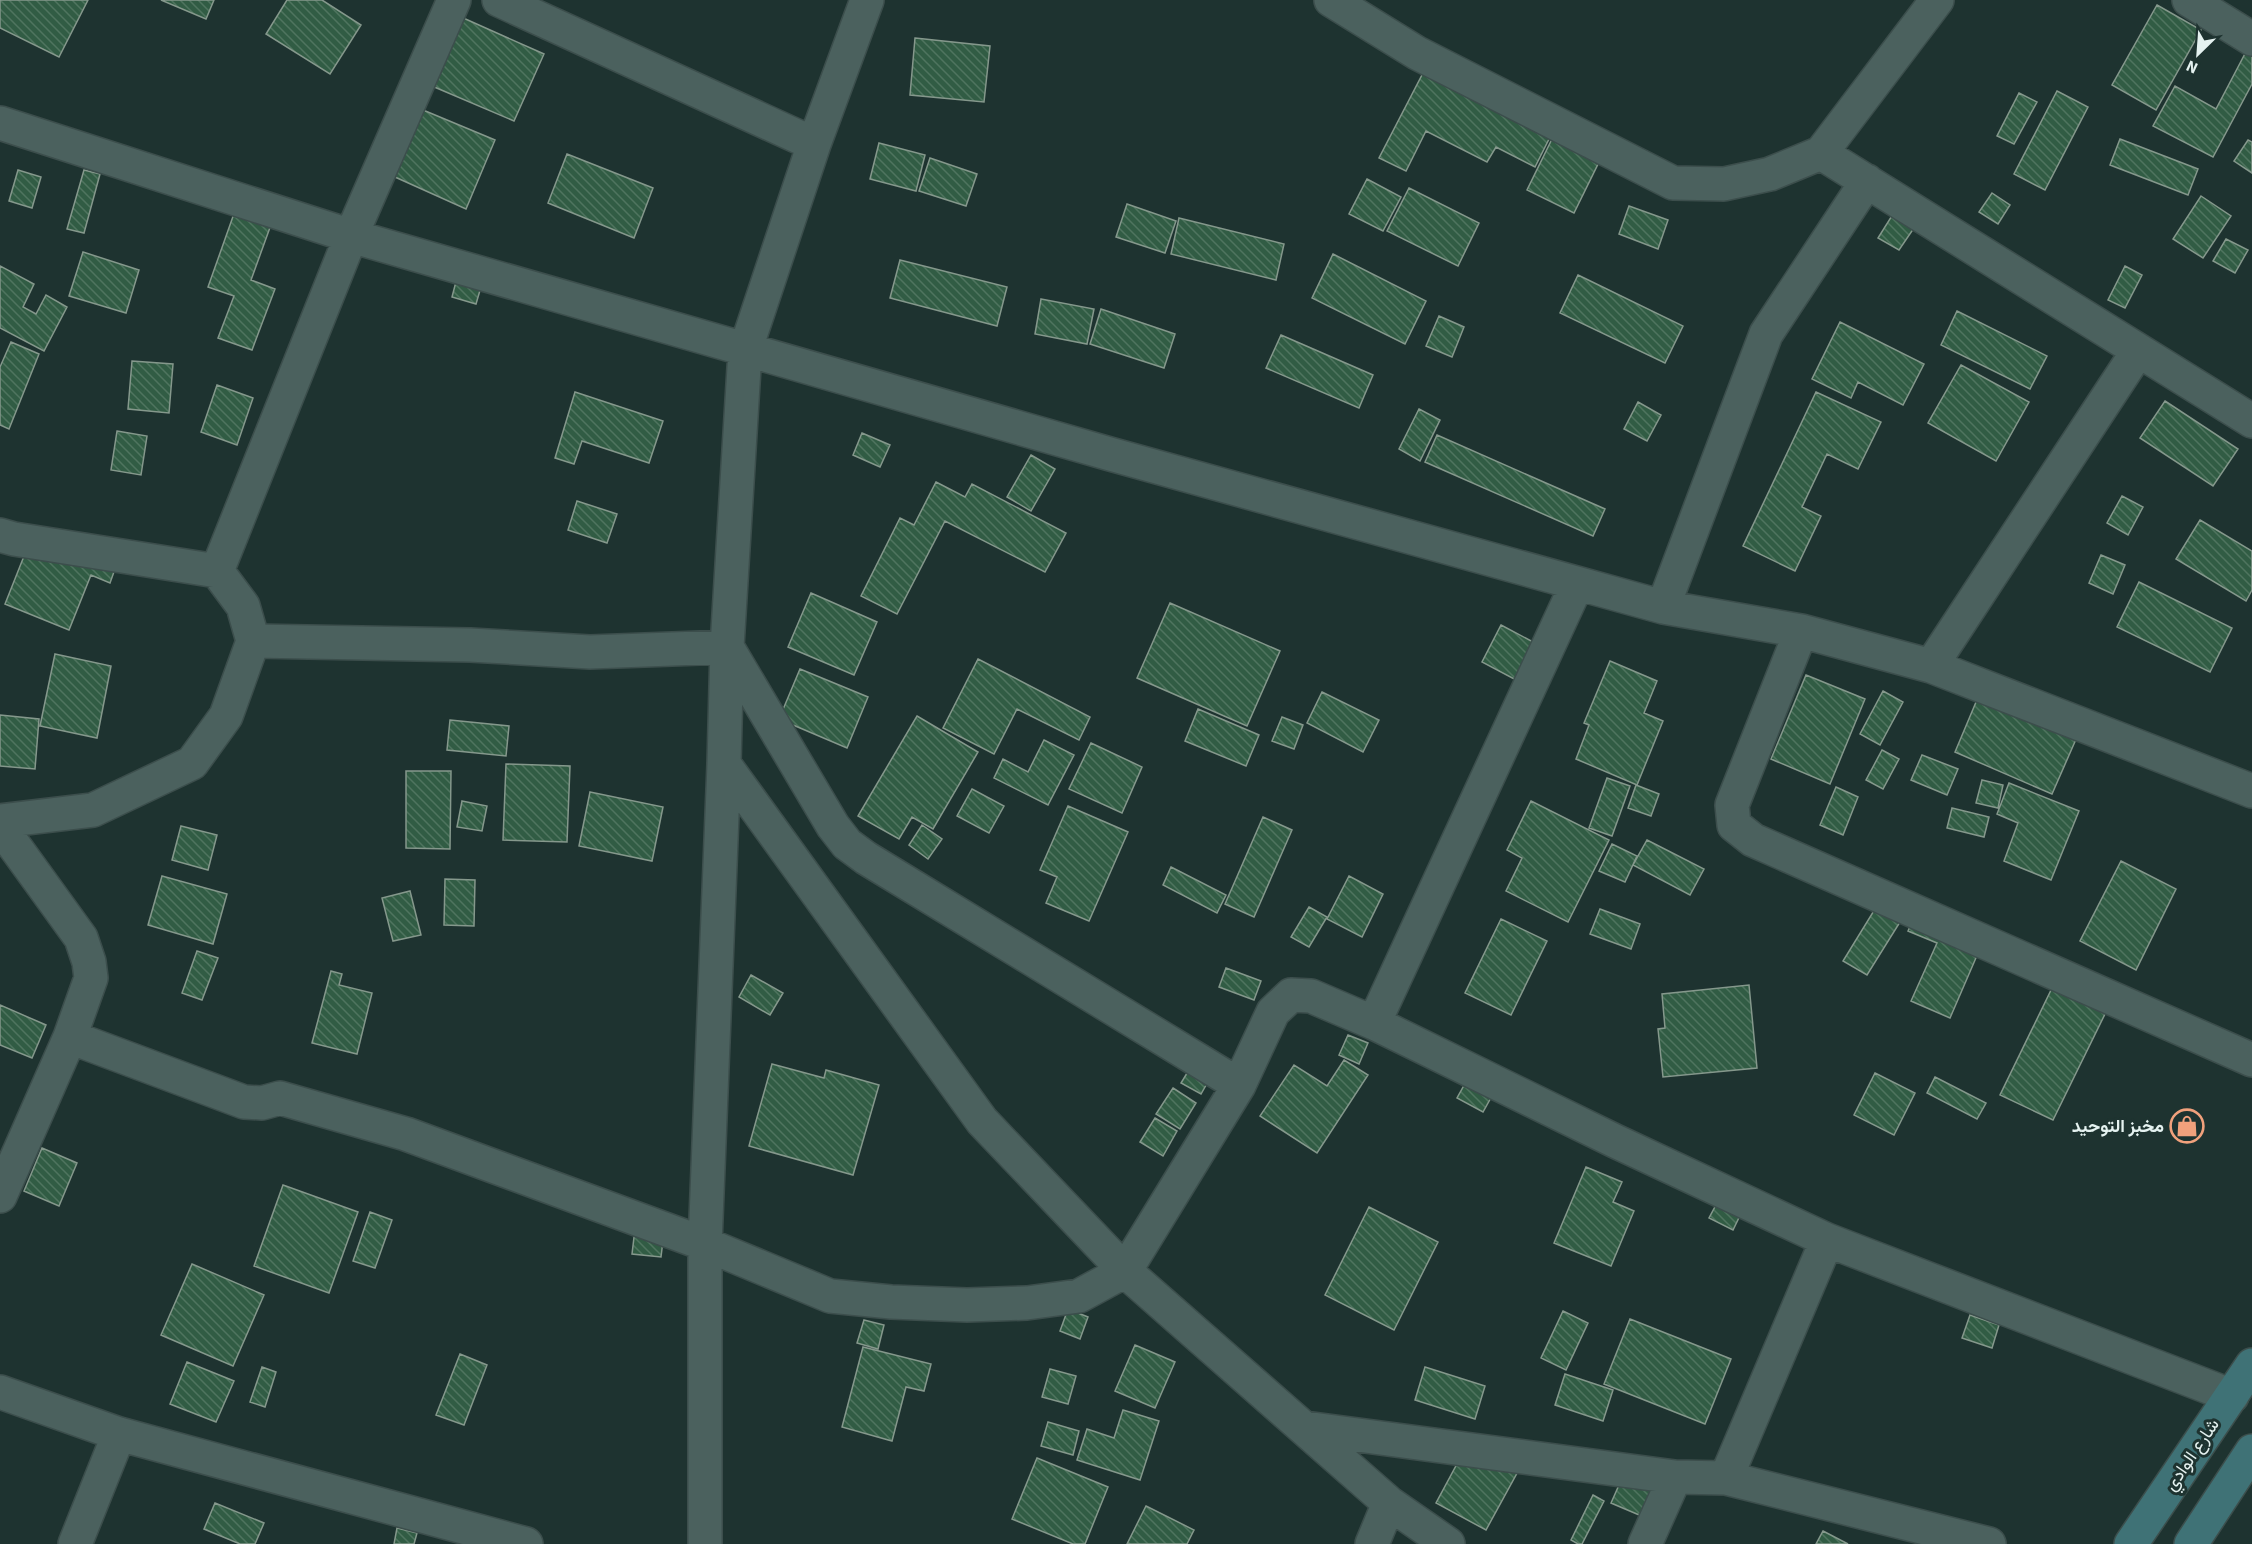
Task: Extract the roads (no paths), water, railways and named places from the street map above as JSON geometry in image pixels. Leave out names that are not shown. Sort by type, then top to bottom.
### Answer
[{"type":"main road","name":"شارع الوادي","points":[[2131,1544],[2252,1365]]},
{"type":"main road","points":[[2191,1544],[2252,1451]]},
{"type":"street","points":[[217,571],[351,236],[454,0]]},
{"type":"street","points":[[499,0],[814,144]]},
{"type":"street","points":[[705,1544],[705,1244],[727,647],[746,351],[814,144],[867,0]]},
{"type":"street","points":[[1331,0],[1417,53],[1673,183],[1724,184],[1770,174],[1821,153],[1937,0]]},
{"type":"street","points":[[2189,0],[2252,39]]},
{"type":"street","points":[[0,123],[351,236],[746,351],[1663,607],[1801,631],[1931,666],[2252,791]]},
{"type":"street","points":[[1821,153],[2252,421]]},
{"type":"street","points":[[1663,607],[1766,334],[1867,181]]},
{"type":"street","points":[[1931,666],[2138,351]]},
{"type":"street","points":[[0,535],[217,571],[243,606],[253,641],[226,716],[192,763],[93,810],[0,821]]},
{"type":"street","points":[[1374,1023],[1577,584]]},
{"type":"street","points":[[1801,631],[1732,805],[1734,825],[1753,840],[2252,1060]]},
{"type":"street","points":[[253,641],[470,645],[590,652],[727,647]]},
{"type":"street","points":[[727,647],[833,826],[847,844],[866,858],[1239,1085]]},
{"type":"street","points":[[724,764],[982,1121],[1125,1271],[1389,1503],[1448,1544]]},
{"type":"street","points":[[0,826],[81,938],[91,978],[70,1037],[0,1196]]},
{"type":"street","points":[[70,1037],[244,1102],[262,1103],[280,1098],[406,1134],[705,1244],[830,1296],[891,1302],[967,1305],[1027,1303],[1078,1296],[1125,1271],[1239,1085],[1273,1012],[1291,995],[1311,996],[1374,1023],[1615,1141],[1827,1240],[2232,1396]]},
{"type":"street","points":[[1726,1478],[1827,1240]]},
{"type":"street","points":[[0,1392],[119,1434],[526,1544]]},
{"type":"street","points":[[1305,1428],[1675,1476],[1726,1478],[1989,1544]]},
{"type":"street","points":[[75,1544],[119,1434]]},
{"type":"street","points":[[1645,1544],[1675,1476]]},
{"type":"street","points":[[1372,1544],[1389,1503]]},
{"type":"place","name":"مخبز التوحيد","points":[[2187,1126]]}]
